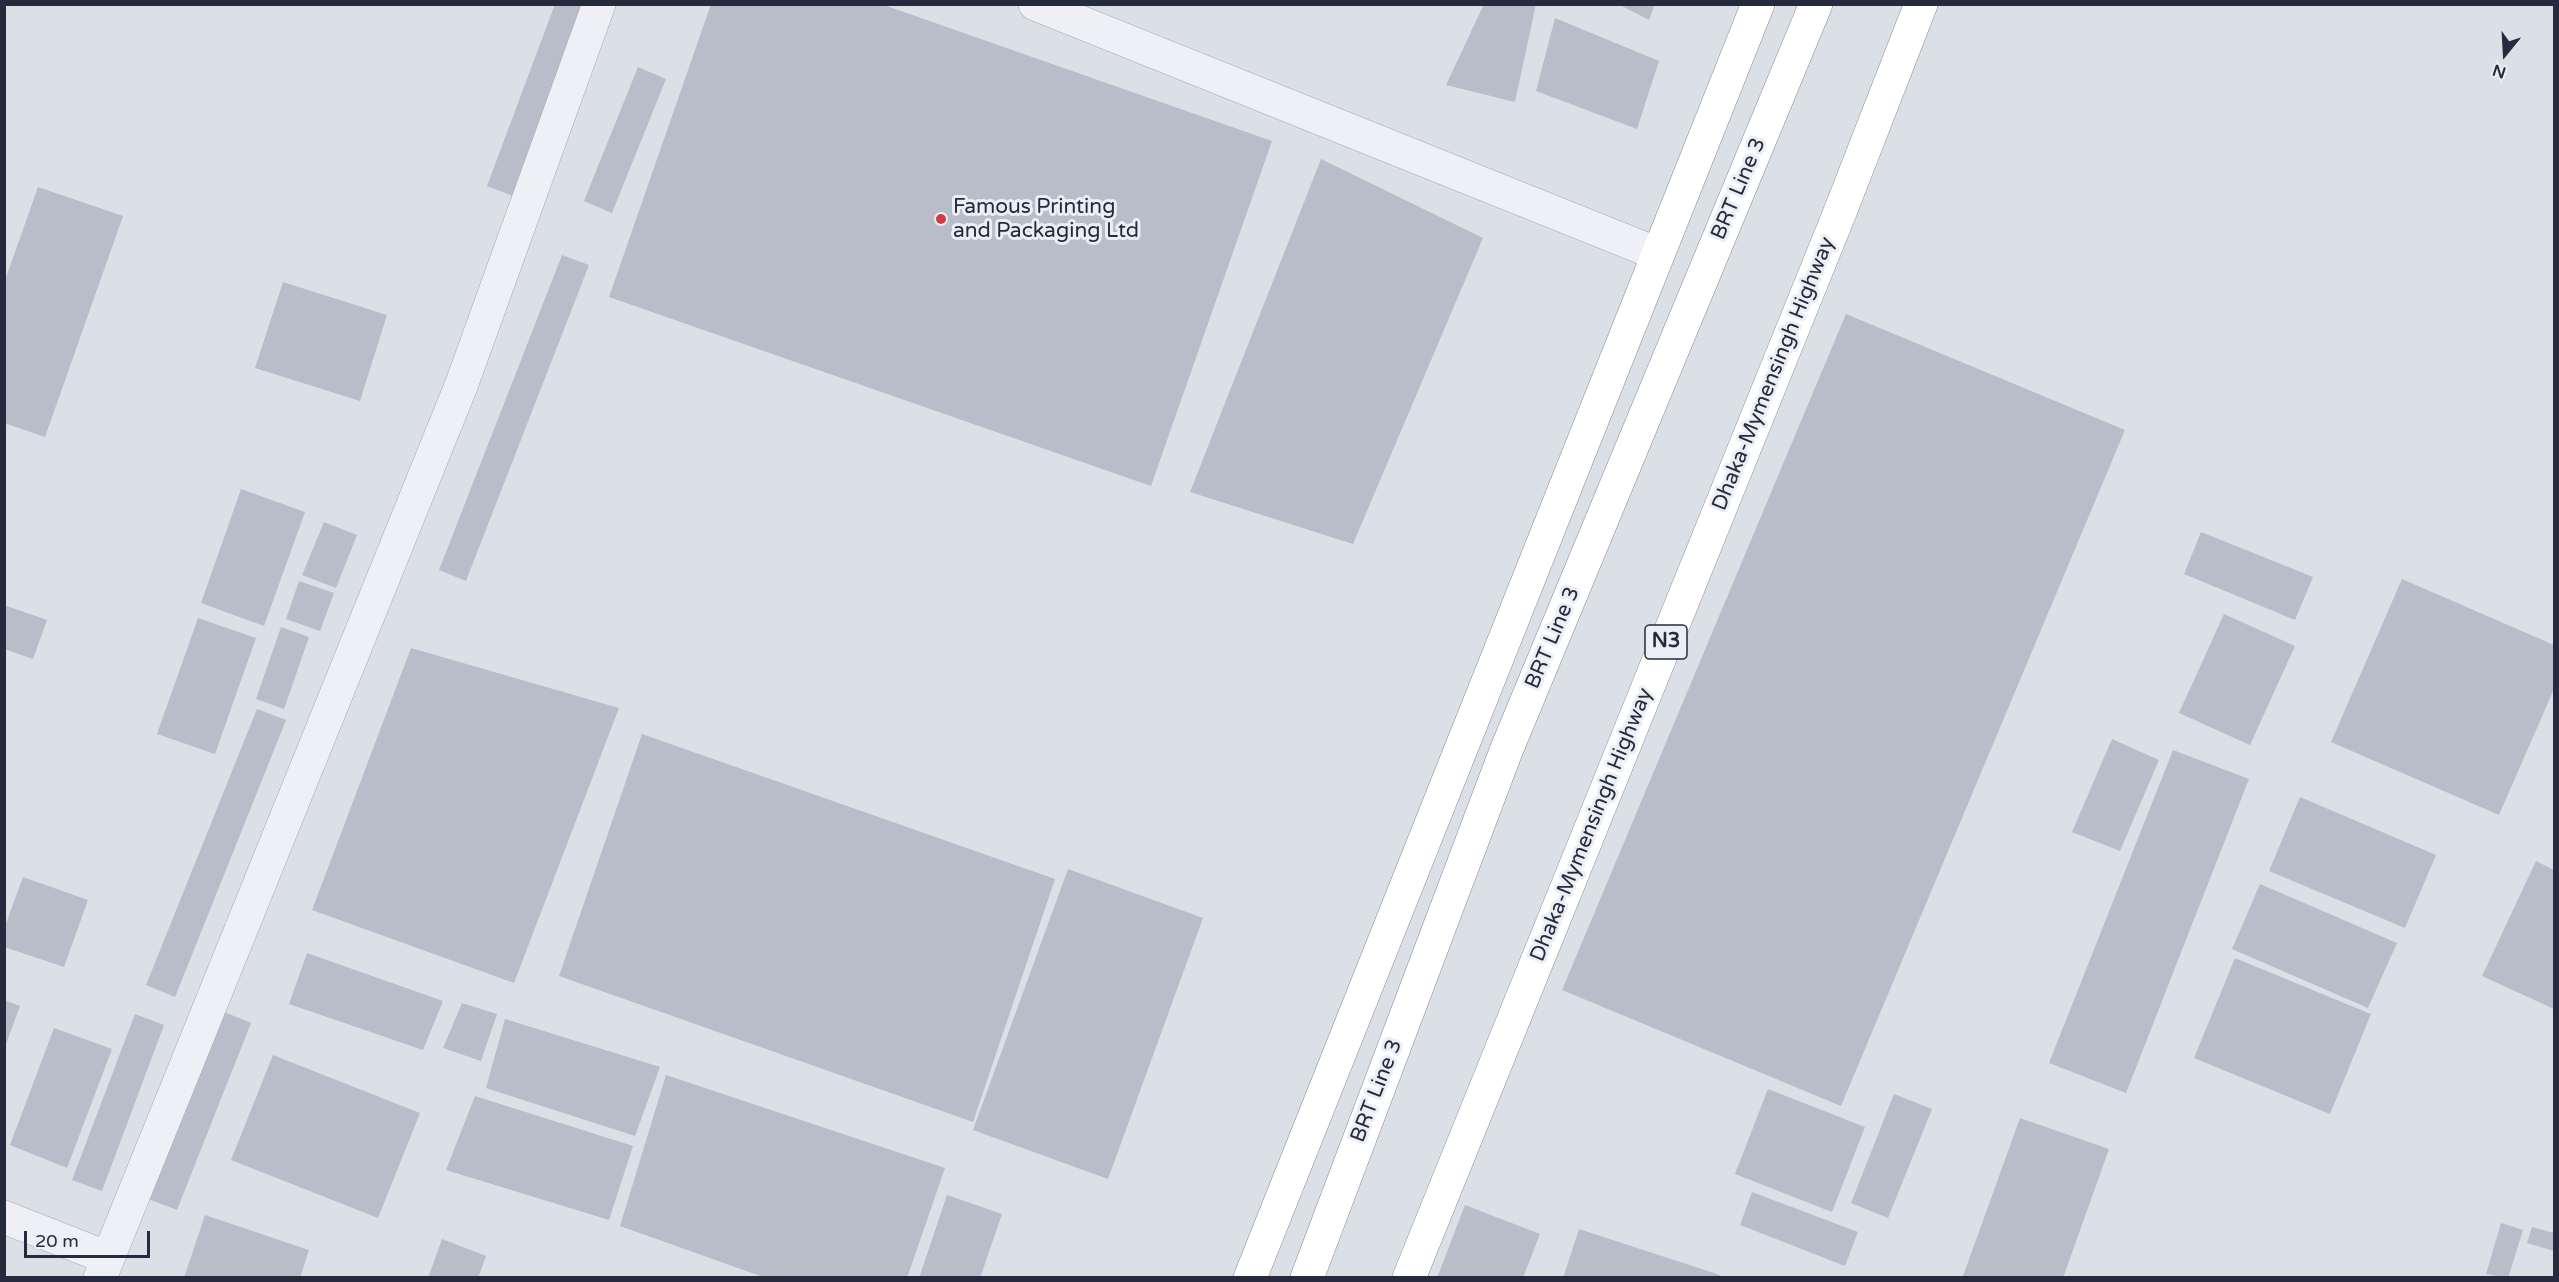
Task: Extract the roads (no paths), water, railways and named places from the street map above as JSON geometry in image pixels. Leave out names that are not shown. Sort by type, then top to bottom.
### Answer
[{"type":"highway","points":[[1250,1278],[1758,4]]},
{"type":"highway","name":"BRT Line 3","points":[[1307,1278],[1506,751],[1816,4]]},
{"type":"highway","name":"Dhaka-Mymensingh Highway","points":[[1409,1278],[1826,245],[1920,4]]},
{"type":"street","points":[[4,1217],[104,1268],[461,386],[599,4]]},
{"type":"street","points":[[1035,4],[1658,254]]},
{"type":"place","name":"Famous Printing and Packaging Ltd","points":[[941,219]]}]
